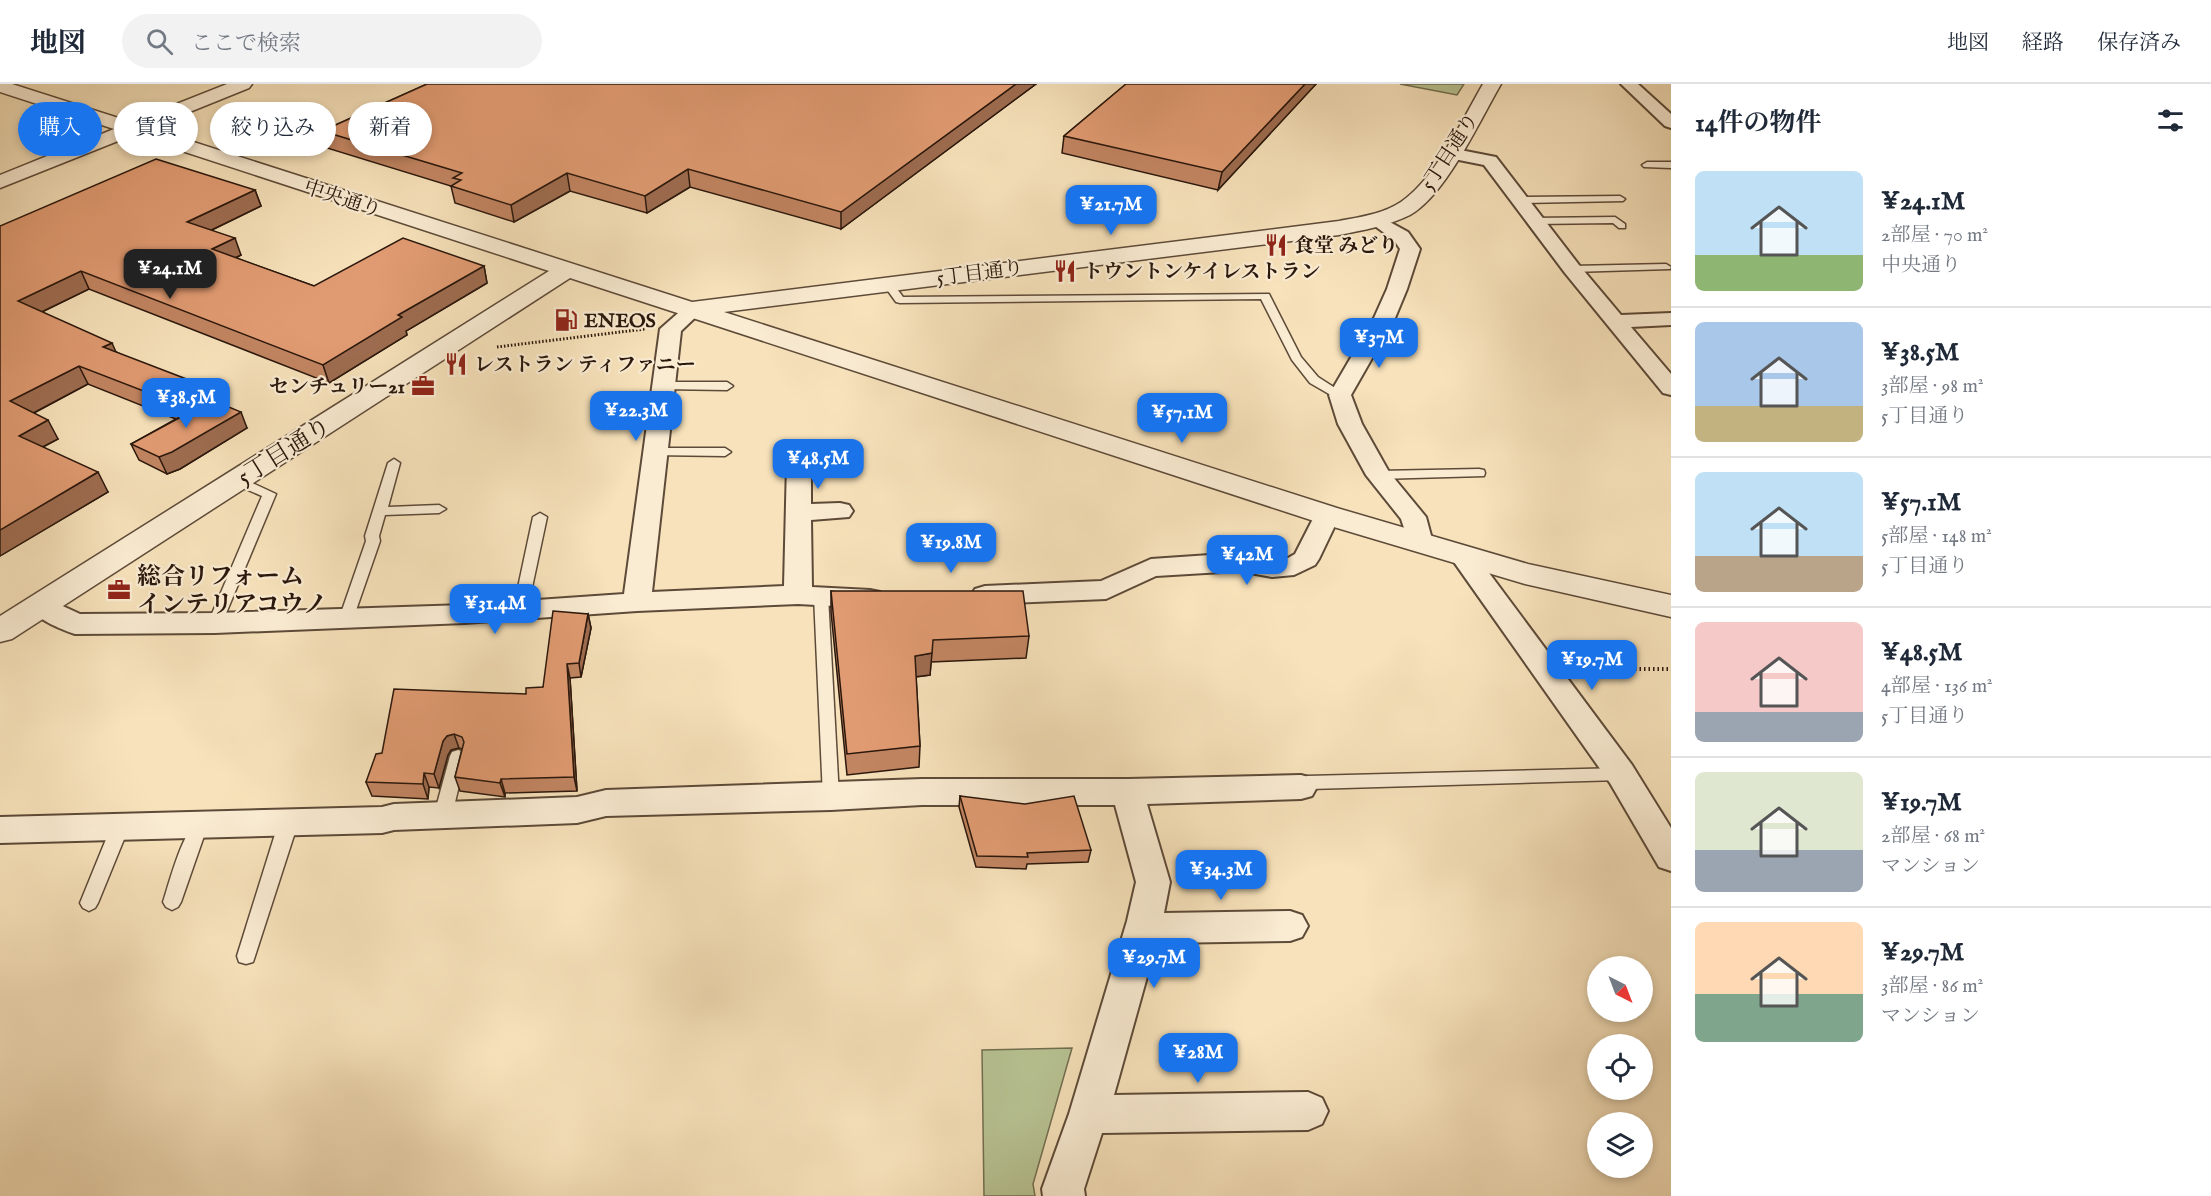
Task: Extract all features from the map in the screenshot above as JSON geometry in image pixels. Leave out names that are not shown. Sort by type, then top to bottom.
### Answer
[{"type":"street","points":[[198,102],[243,84]]},
{"type":"street","name":"5丁目通り","points":[[685,315],[888,284],[1377,221],[1409,206],[1426,189],[1492,84]]},
{"type":"street","points":[[1629,84],[1668,117]]},
{"type":"street","name":"中央通り","points":[[0,86],[114,123]]},
{"type":"street","points":[[0,182],[114,136]]},
{"type":"street","name":"中央通り","points":[[198,151],[567,270],[685,315],[1328,515],[1525,574],[1671,606]]},
{"type":"street","points":[[1450,153],[1490,161],[1572,269],[1617,321],[1663,366],[1671,388]]},
{"type":"street","points":[[1377,221],[1401,236],[1410,249],[1397,290],[1381,325],[1365,354],[1349,373],[1340,395],[1350,424],[1378,475],[1413,517],[1420,543]]},
{"type":"street","name":"5丁目通り","points":[[0,631],[567,270]]},
{"type":"street","points":[[637,602],[670,329],[685,315]]},
{"type":"street","points":[[1617,321],[1671,319]]},
{"type":"street","points":[[799,463],[799,512],[810,596]]},
{"type":"street","points":[[799,512],[840,511]]},
{"type":"street","points":[[964,596],[1106,590],[1151,568],[1239,562],[1272,568],[1294,566],[1306,559],[1328,515]]},
{"type":"street","points":[[1463,556],[1622,774],[1671,857]]},
{"type":"street","points":[[41,605],[75,624],[215,623],[520,611],[637,602],[810,596],[856,599],[892,598]]},
{"type":"street","points":[[0,830],[382,820],[394,817],[577,810],[606,803],[831,797],[922,792],[1128,792],[1301,787]]},
{"type":"street","points":[[1064,1196],[1063,1189],[1089,1114],[1145,921],[1153,882],[1128,792]]},
{"type":"street","points":[[1145,921],[1164,928],[1290,926]]},
{"type":"street","points":[[1089,1114],[1308,1111]]},
{"type":"lane","points":[[1647,165],[1671,165]]},
{"type":"lane","points":[[1584,192],[1592,200]]},
{"type":"lane","points":[[1518,200],[1620,199]]},
{"type":"lane","points":[[1534,221],[1615,220],[1622,226]]},
{"type":"lane","points":[[1572,269],[1666,267]]},
{"type":"lane","points":[[888,284],[900,300],[1265,296],[1296,358],[1314,380],[1340,395]]},
{"type":"lane","points":[[664,386],[727,386]]},
{"type":"lane","points":[[656,452],[725,452]]},
{"type":"lane","points":[[346,619],[373,541],[372,536],[394,463]]},
{"type":"lane","points":[[1378,475],[1479,473]]},
{"type":"lane","points":[[215,623],[269,494],[237,480]]},
{"type":"lane","points":[[380,511],[439,509]]},
{"type":"lane","points":[[520,611],[540,518]]},
{"type":"lane","points":[[810,596],[831,797]]},
{"type":"lane","points":[[443,815],[458,756]]},
{"type":"lane","points":[[1301,787],[1307,783],[1622,774]]},
{"type":"lane","points":[[246,957],[285,831],[290,823]]},
{"type":"lane","points":[[172,902],[196,834],[202,825]]},
{"type":"lane","points":[[89,903],[120,827]]},
{"type":"path","points":[[446,347],[460,351],[685,315]]},
{"type":"path","points":[[1548,671],[1604,667],[1671,669]]},
{"type":"green space","points":[[1400,84],[1464,84],[1457,95]]},
{"type":"green space","points":[[1072,1048],[1033,1184],[1035,1196],[984,1196],[982,1050]]},
{"type":"building","points":[[427,84],[1016,84],[841,212],[688,169],[645,196],[567,173],[511,205],[451,186],[461,180],[453,178],[462,173],[405,156],[432,156],[432,102],[387,102]]},
{"type":"building","points":[[1126,84],[1305,84],[1222,172],[1064,136]]},
{"type":"building","points":[[348,119],[348,139],[336,135],[336,125]]},
{"type":"building","points":[[156,159],[255,190],[187,222],[235,238],[212,249],[314,286],[403,238],[484,266],[398,315],[402,317],[323,365],[81,271],[18,301],[112,343],[103,347],[202,385],[172,402],[79,366],[10,401],[48,420],[19,436],[98,472],[0,530],[0,226]]},
{"type":"building","points":[[212,400],[241,412],[172,452],[159,457],[131,444]]},
{"type":"building","points":[[831,591],[1023,591],[1029,636],[933,640],[932,653],[915,656],[920,746],[847,754]]},
{"type":"building","points":[[553,611],[588,614],[579,663],[567,664],[574,777],[501,779],[500,783],[455,777],[464,742],[462,737],[454,734],[447,736],[443,741],[434,774],[424,773],[423,784],[366,782],[376,754],[382,753],[394,689],[526,694],[526,688],[543,687]]},
{"type":"building","points":[[960,796],[1025,804],[1074,796],[1091,850],[1027,853],[1028,857],[977,856]]},
{"type":"place","name":"食堂 みどり","points":[[1276,245]]},
{"type":"place","name":"トウントンケイレストラン","points":[[1065,271]]},
{"type":"place","name":"ENEOS","points":[[566,320]]},
{"type":"place","name":"レストラン ティファニー","points":[[456,364]]},
{"type":"place","name":"センチュリー21","points":[[423,386]]},
{"type":"place","name":"総合リフォーム インテリアコウノ","points":[[119,590]]}]
